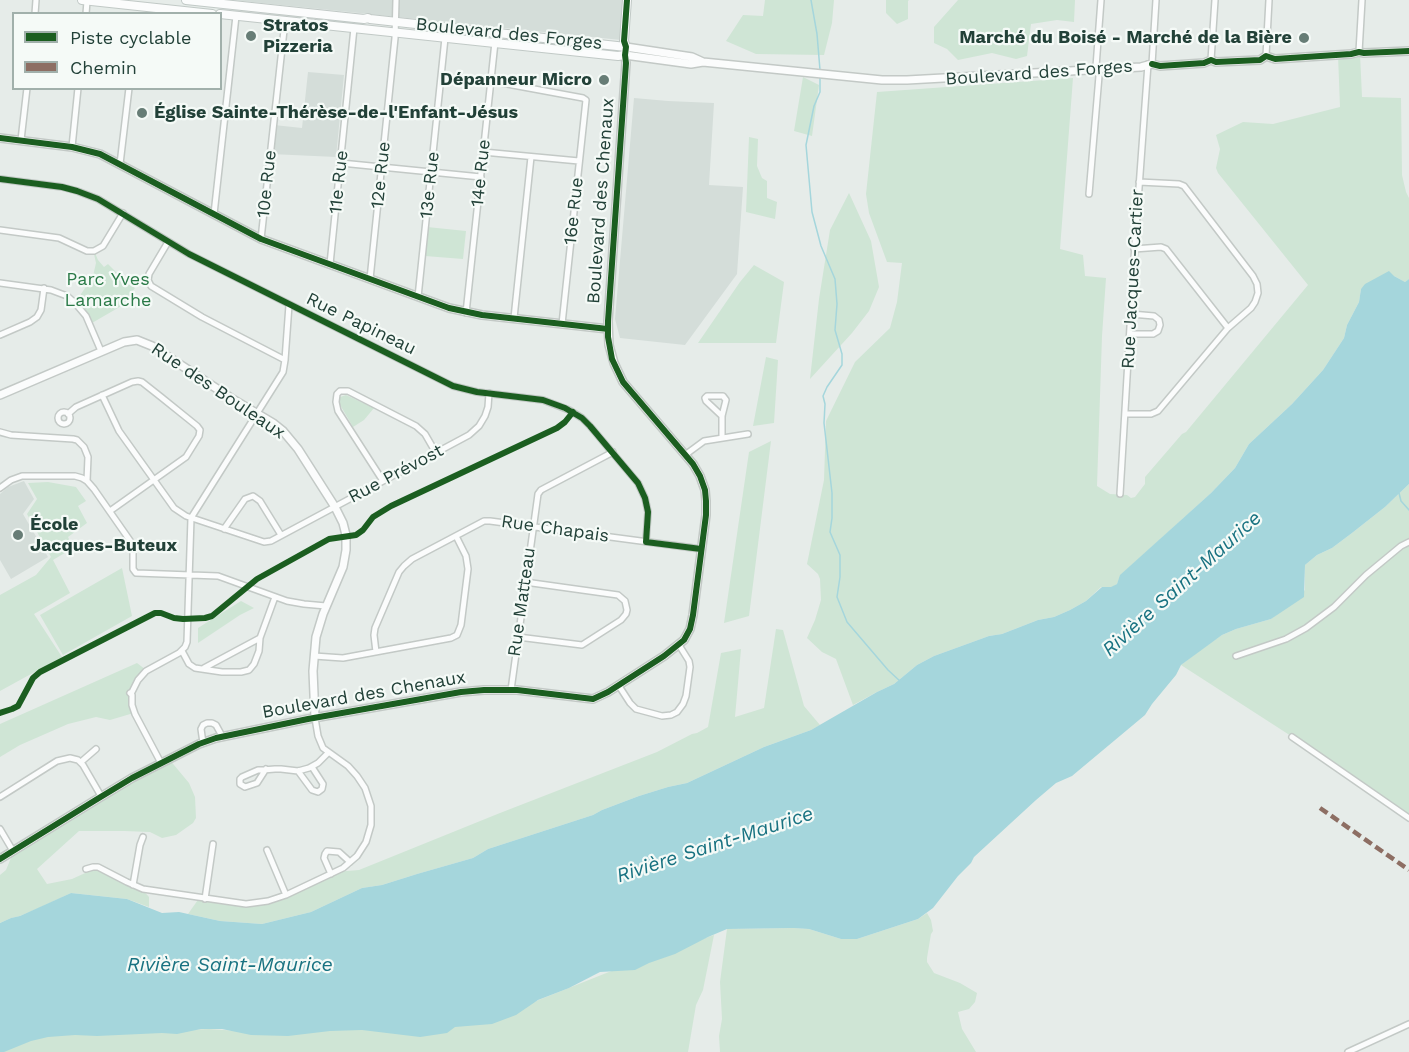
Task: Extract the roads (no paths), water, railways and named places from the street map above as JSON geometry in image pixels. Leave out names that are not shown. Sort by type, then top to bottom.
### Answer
[{"type":"main road","points":[[85,0],[137,9],[187,12]]},
{"type":"main road","name":"Boulevard des Forges","points":[[187,0],[626,46]]},
{"type":"main road","name":"Boulevard des Chenaux","points":[[625,56],[627,0]]},
{"type":"main road","name":"Boulevard des Forges","points":[[222,14],[625,56]]},
{"type":"street","points":[[187,0],[187,12]]},
{"type":"street","name":"12e Rue","points":[[370,279],[395,33],[396,0]]},
{"type":"street","points":[[1089,194],[1099,76],[1096,68],[1101,0]]},
{"type":"street","name":"Rue Jacques-Cartier","points":[[1120,494],[1134,249],[1156,0]]},
{"type":"street","points":[[1211,60],[1215,0]]},
{"type":"street","points":[[1266,56],[1269,0]]},
{"type":"street","points":[[1359,52],[1362,0]]},
{"type":"street","points":[[313,24],[314,14]]},
{"type":"street","points":[[214,214],[236,16]]},
{"type":"street","name":"10e Rue","points":[[261,239],[285,21]]},
{"type":"street","name":"11e Rue","points":[[330,264],[354,28]]},
{"type":"street","name":"14e Rue","points":[[466,312],[496,33]]},
{"type":"street","name":"13e Rue","points":[[418,297],[445,38]]},
{"type":"street","name":"Boulevard des Forges","points":[[626,46],[692,57],[703,62]]},
{"type":"street","name":"Boulevard des Forges","points":[[625,56],[691,64],[703,62],[895,80],[920,80],[1141,67],[1150,64],[1160,66],[1204,63],[1211,60],[1216,62],[1260,60],[1266,56],[1275,59],[1359,52],[1409,51]]},
{"type":"street","name":"Boulevard des Chenaux","points":[[0,860],[101,796],[161,763],[222,736],[461,692],[511,690],[590,699],[603,695],[618,686],[679,645],[685,638],[690,627],[701,549],[706,510],[705,493],[698,473],[685,455],[623,382],[611,354],[608,328],[625,56]]},
{"type":"street","name":"16e Rue","points":[[491,81],[585,99],[562,324]]},
{"type":"street","points":[[21,140],[27,90]]},
{"type":"street","points":[[72,147],[78,90]]},
{"type":"street","points":[[120,164],[129,90]]},
{"type":"street","points":[[0,138],[72,147],[100,154],[261,239],[445,307],[466,312],[608,328]]},
{"type":"street","points":[[483,152],[579,161]]},
{"type":"street","points":[[514,318],[531,157]]},
{"type":"street","points":[[340,163],[481,177]]},
{"type":"street","name":"Rue Papineau","points":[[0,179],[70,189],[98,199],[189,254],[447,384],[469,391],[543,400],[565,408],[586,422],[614,452],[644,493],[648,512],[646,542]]},
{"type":"street","points":[[1125,414],[1157,412],[1228,328],[1256,302],[1258,290],[1255,279],[1184,186],[1139,182]]},
{"type":"street","points":[[0,230],[59,238],[87,251],[94,251],[103,246],[123,213]]},
{"type":"street","points":[[168,242],[150,272],[148,280],[151,286],[202,317],[285,360]]},
{"type":"street","points":[[1134,249],[1162,247],[1166,249],[1228,328]]},
{"type":"street","points":[[0,283],[44,288],[73,300],[89,322],[101,351]]},
{"type":"street","points":[[0,335],[35,319],[41,310],[44,288]]},
{"type":"street","points":[[161,763],[135,714],[130,693],[146,671],[182,651],[188,640],[191,518],[280,379],[285,360],[289,304]]},
{"type":"street","points":[[1130,334],[1152,334],[1158,331],[1160,326],[1159,320],[1154,316],[1131,314]]},
{"type":"street","name":"Rue des Bouleaux","points":[[0,395],[101,351],[137,340],[145,342],[277,426],[290,439],[335,507],[345,532],[346,550],[343,567],[318,630],[314,656],[315,718]]},
{"type":"street","points":[[68,414],[75,408],[102,395],[139,381],[199,428],[199,436],[187,455],[110,511]]},
{"type":"street","points":[[383,481],[338,411],[336,402],[340,391],[348,391],[416,426],[436,453]]},
{"type":"street","name":"Rue Prévost","points":[[102,395],[116,427],[174,508],[191,518],[269,542],[464,438],[479,426],[487,412],[489,393]]},
{"type":"street","points":[[722,416],[706,401],[707,396],[725,398],[722,438]]},
{"type":"street","points":[[0,432],[11,435],[77,440],[84,447],[88,457],[87,481]]},
{"type":"street","points":[[685,455],[702,441],[747,434]]},
{"type":"street","name":"Rue Matteau","points":[[511,690],[532,526],[539,492],[614,452]]},
{"type":"street","points":[[0,488],[22,476],[75,476],[87,481],[94,489],[132,544],[135,572],[139,574],[218,576],[275,597],[298,603],[326,606]]},
{"type":"street","points":[[224,529],[244,499],[253,496],[258,498],[281,535]]},
{"type":"street","name":"Rue Chapais","points":[[376,652],[374,630],[401,569],[412,559],[487,521],[701,549]]},
{"type":"street","points":[[314,656],[343,658],[451,638],[458,633],[468,569],[466,556],[456,536]]},
{"type":"street","points":[[1236,656],[1286,639],[1306,628],[1334,607],[1366,575],[1409,542]]},
{"type":"street","points":[[518,637],[582,645],[621,620],[627,610],[625,601],[618,595],[525,582]]},
{"type":"street","points":[[182,651],[191,666],[195,668],[222,672],[249,670],[259,651],[260,638],[275,597]]},
{"type":"street","points":[[202,669],[260,638]]},
{"type":"street","points":[[618,686],[636,709],[659,715],[675,713],[686,696],[690,670],[689,661],[679,645]]},
{"type":"street","points":[[86,869],[98,867],[143,889],[246,904],[268,901],[286,895],[331,874],[350,862],[361,851],[367,838],[371,806],[365,788],[357,776],[348,766],[323,748],[315,718]]},
{"type":"street","points":[[203,743],[201,729],[207,723],[216,725],[222,736]]},
{"type":"street","points":[[1292,736],[1409,818]]},
{"type":"street","points":[[81,762],[96,749]]},
{"type":"street","points":[[266,769],[257,783],[245,787],[240,784],[242,777],[258,770],[266,769],[298,771],[312,767],[328,753]]},
{"type":"street","points":[[0,797],[60,760],[73,758],[81,762],[101,796]]},
{"type":"street","points":[[298,771],[312,790],[318,792],[323,785],[312,767]]},
{"type":"street","points":[[0,829],[14,851]]},
{"type":"street","points":[[133,885],[143,837]]},
{"type":"street","points":[[205,899],[213,844]]},
{"type":"street","points":[[267,850],[286,895]]},
{"type":"street","points":[[331,874],[324,857],[327,851],[340,853],[350,862]]},
{"type":"street","points":[[1348,1052],[1409,1024]]},
{"type":"water","name":"Rivière Saint-Maurice","points":[[1389,271],[1405,282],[1409,279],[1409,484],[1352,533],[1305,565],[1304,597],[1271,619],[1222,635],[1181,665],[1145,715],[1072,776],[1056,783],[1036,800],[974,857],[933,908],[918,919],[857,939],[841,939],[809,929],[727,929],[635,970],[600,972],[569,988],[538,1000],[516,1015],[492,1024],[455,1027],[447,1033],[420,1037],[362,1030],[288,1036],[251,1035],[222,1029],[201,1029],[177,1034],[48,1037],[0,1052],[0,923],[11,918],[71,893],[127,899],[162,913],[179,912],[220,921],[262,924],[311,912],[362,888],[382,885],[473,858],[488,849],[593,815],[639,796],[687,783],[764,747],[811,730],[894,684],[917,665],[934,656],[1038,620],[1054,617],[1086,601],[1102,587],[1117,584],[1120,575],[1211,493],[1235,468],[1249,444],[1292,404],[1323,370],[1344,338],[1347,325],[1359,302],[1361,289],[1365,284]]},
{"type":"waterway","points":[[811,0],[820,70]]},
{"type":"waterway","points":[[820,75],[820,92],[814,106],[806,145],[812,212],[821,246],[835,279],[837,304],[835,330],[842,354],[842,365],[823,396],[832,493],[830,532],[840,555],[837,597],[847,622],[901,682]]},
{"type":"waterway","points":[[1399,493],[1401,501],[1409,510]]},
{"type":"place","name":"Stratos Pizzeria","points":[[251,36]]},
{"type":"place","name":"Marché du Boisé - Marché de la Bière","points":[[1304,38]]},
{"type":"place","name":"Dépanneur Micro","points":[[604,80]]},
{"type":"place","name":"Église Sainte-Thérèse-de-l'Enfant-Jésus","points":[[142,113]]},
{"type":"place","name":"École Jacques-Buteux","points":[[18,535]]},
{"type":"park label","name":"Parc Yves Lamarche","points":[[108,290]]}]
